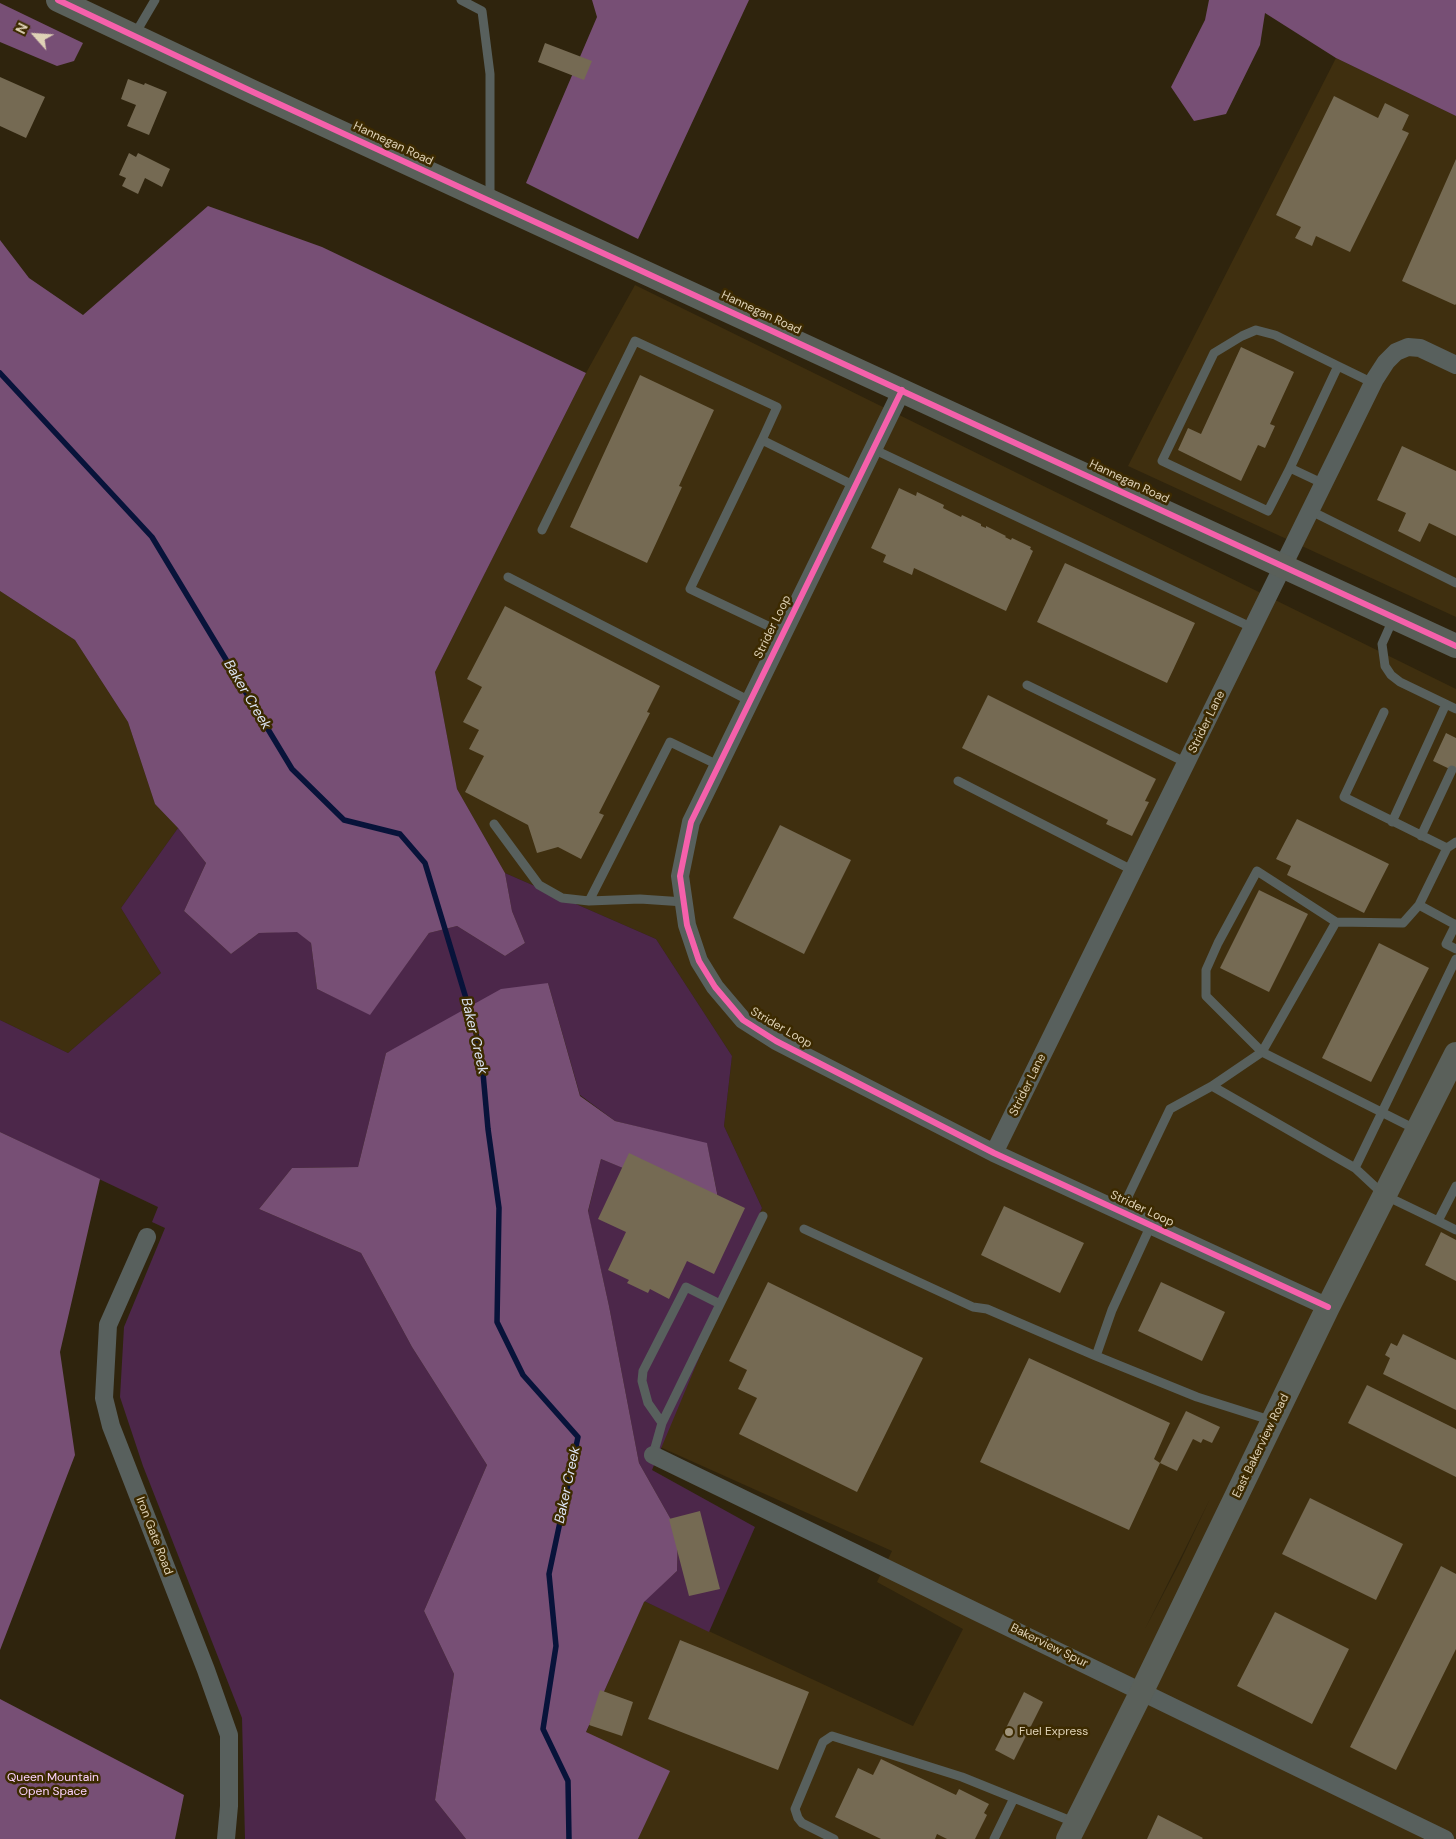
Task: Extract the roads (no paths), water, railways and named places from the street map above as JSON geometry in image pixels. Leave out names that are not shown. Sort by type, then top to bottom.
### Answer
[{"type":"main road","name":"Hannegan Road","points":[[58,0],[1456,646]]},
{"type":"main road","name":"East Bakerview Road","points":[[1072,1831],[1328,1307],[1456,1054]]},
{"type":"street","name":"Strider Lane","points":[[994,1153],[1386,362],[1396,352],[1408,347],[1420,348],[1456,365]]},
{"type":"street","name":"Strider Loop","points":[[902,390],[691,822],[680,876],[687,925],[699,961],[715,987],[742,1020],[776,1041],[994,1153],[1328,1307]]},
{"type":"street","name":"Iron Gate Road","points":[[148,1237],[108,1325],[104,1398],[111,1426],[206,1670],[229,1736],[229,1806],[226,1839]]},
{"type":"street","name":"Bakerview Spur","points":[[652,1455],[1445,1839]]},
{"type":"lane","points":[[134,36],[155,0]]},
{"type":"lane","points":[[460,0],[482,11],[490,74],[490,201]]},
{"type":"lane","points":[[1338,366],[1268,512],[1162,461],[1214,353],[1256,330],[1275,335],[1374,383]]},
{"type":"lane","points":[[542,530],[635,342],[777,407],[690,589],[783,633]]},
{"type":"lane","points":[[762,440],[855,486]]},
{"type":"lane","points":[[873,449],[1254,628]]},
{"type":"lane","points":[[1290,468],[1324,484]]},
{"type":"lane","points":[[1311,511],[1456,583]]},
{"type":"lane","points":[[508,577],[750,701]]},
{"type":"lane","points":[[1394,617],[1382,644],[1385,666],[1391,675],[1400,682],[1456,709]]},
{"type":"lane","points":[[1027,686],[1187,763]]},
{"type":"lane","points":[[1392,822],[1446,704]]},
{"type":"lane","points":[[1384,712],[1344,797],[1448,848]]},
{"type":"lane","points":[[589,901],[670,742],[718,765]]},
{"type":"lane","points":[[1421,836],[1452,770]]},
{"type":"lane","points":[[958,781],[1134,871]]},
{"type":"lane","points":[[494,824],[539,885],[562,898],[589,901],[640,899],[684,902]]},
{"type":"lane","points":[[1417,1130],[1262,1052],[1206,996],[1206,970],[1218,943],[1257,871],[1336,922],[1403,923],[1419,905],[1448,848],[1456,842]]},
{"type":"lane","points":[[1419,905],[1456,924],[1446,944],[1456,949]]},
{"type":"lane","points":[[1121,1211],[1170,1108],[1212,1086],[1262,1052],[1336,922]]},
{"type":"lane","points":[[1355,1168],[1456,959]]},
{"type":"lane","points":[[1212,1086],[1355,1168],[1384,1195],[1456,1230]]},
{"type":"lane","points":[[1438,1221],[1456,1186]]},
{"type":"lane","points":[[652,1455],[662,1423],[763,1216]]},
{"type":"lane","points":[[1096,1356],[1112,1310],[1151,1225]]},
{"type":"lane","points":[[804,1228],[973,1306],[987,1309],[1197,1397],[1273,1421]]},
{"type":"lane","points":[[662,1423],[648,1403],[642,1381],[643,1371],[686,1287],[720,1304]]},
{"type":"lane","points":[[834,1839],[802,1824],[795,1809],[823,1742],[832,1736],[962,1777],[1014,1798],[1072,1831]]},
{"type":"lane","points":[[994,1839],[1014,1798]]},
{"type":"waterway","name":"Baker Creek","points":[[0,373],[152,537],[292,769],[344,820],[400,834],[425,863],[475,1028],[482,1062],[488,1129],[499,1208],[497,1322],[523,1375],[578,1437],[549,1574],[556,1646],[543,1729],[568,1781],[569,1839]]},
{"type":"place","name":"Fuel Express","points":[[1009,1732]]},
{"type":"park label","name":"Queen Mountain Open Space","points":[[53,1785]]}]
